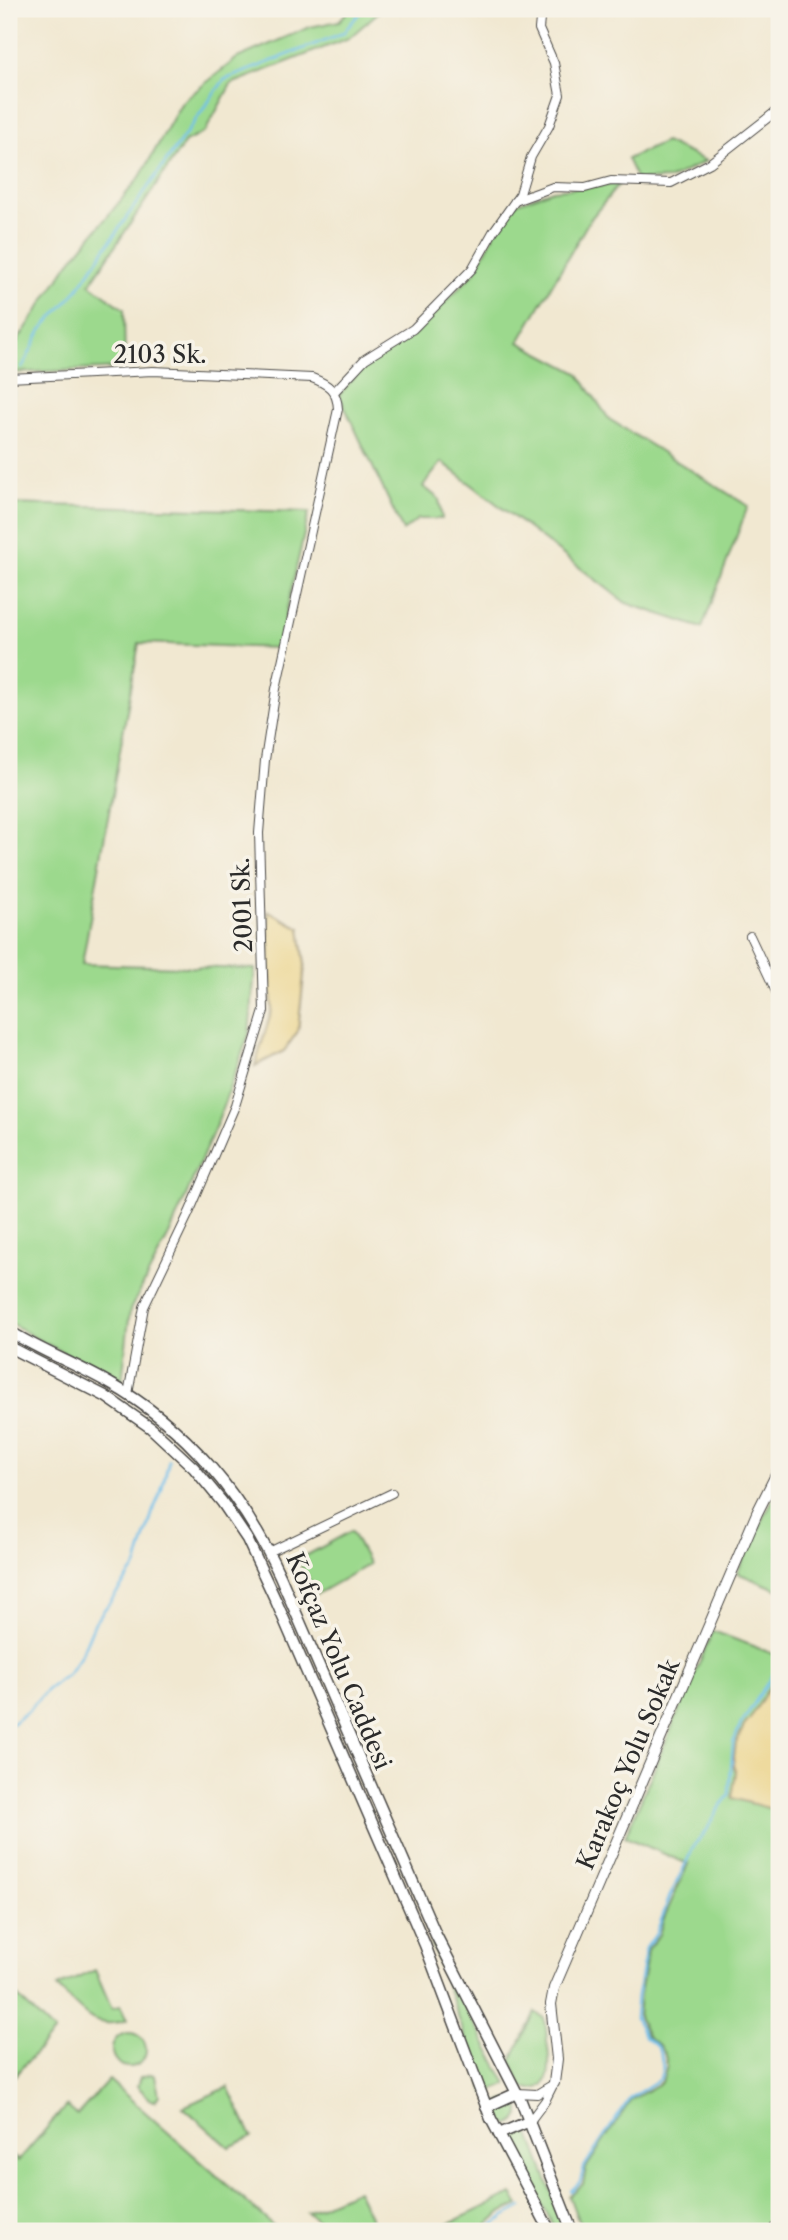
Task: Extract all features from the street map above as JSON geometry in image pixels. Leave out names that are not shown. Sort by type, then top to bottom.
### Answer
[{"type":"main road","name":"Kofçaz Yolu Caddesi","points":[[9,1331],[128,1394],[179,1433],[206,1461],[244,1511],[269,1552],[436,1935],[530,2121],[572,2231]]},
{"type":"main road","name":"Kofçaz Yolu Caddesi","points":[[9,1347],[105,1396],[151,1428],[194,1468],[247,1539],[425,1945],[491,2119],[550,2231]]},
{"type":"main road","points":[[486,2107],[519,2097]]},
{"type":"main road","points":[[499,2134],[530,2121]]},
{"type":"street","points":[[336,395],[365,359],[413,329],[462,279],[520,194],[531,157],[549,126],[560,95],[554,63],[540,29],[541,9]]},
{"type":"street","points":[[515,201],[553,187],[586,188],[611,181],[671,183],[710,163],[779,109]]},
{"type":"street","name":"2103 Sk.","points":[[9,378],[153,371],[312,378],[325,382],[336,395]]},
{"type":"street","name":"2001 Sk.","points":[[128,1394],[144,1307],[189,1213],[234,1106],[264,1012],[259,834],[265,760],[276,689],[338,408],[336,395]]},
{"type":"street","points":[[750,936],[779,998]]},
{"type":"street","name":"Karakoç Yolu Sokak","points":[[530,2121],[545,2101],[554,2082],[557,2059],[551,2004],[554,1988],[757,1513],[779,1469]]},
{"type":"street","points":[[269,1552],[391,1493]]},
{"type":"street","points":[[519,2097],[544,2092],[554,2082]]},
{"type":"street","points":[[771,2231],[779,2223]]},
{"type":"green space","points":[[350,9],[382,9],[349,38],[231,84],[205,132],[185,142],[90,284],[124,309],[125,368],[9,373],[9,354],[69,263],[140,177],[182,102],[237,58],[310,27],[339,21]]},
{"type":"green space","points":[[665,142],[706,161],[670,179],[637,180],[627,159]]},
{"type":"green space","points":[[619,184],[589,221],[519,342],[578,373],[609,419],[748,506],[702,628],[626,603],[442,462],[423,486],[439,499],[442,519],[418,519],[403,531],[339,395],[368,361],[416,332],[475,272],[496,231],[517,203],[553,190]]},
{"type":"green space","points":[[9,504],[309,512],[278,648],[139,643],[82,964],[255,969],[249,1034],[217,1123],[170,1233],[130,1310],[122,1382],[9,1322]]},
{"type":"green space","points":[[776,1493],[779,1494],[779,1590],[737,1573]]},
{"type":"green space","points":[[351,1531],[369,1564],[317,1594],[298,1560]]},
{"type":"green space","points":[[713,1631],[779,1656],[779,1671],[744,1726],[733,1764],[736,1772],[732,1798],[779,1811],[779,2217],[764,2231],[582,2231],[569,2196],[583,2184],[586,2168],[631,2100],[662,2082],[667,2066],[665,2055],[647,2036],[638,2017],[640,1994],[648,1949],[659,1935],[688,1864],[625,1837]]},
{"type":"green space","points":[[431,1942],[507,2084],[486,2094]]},
{"type":"green space","points":[[95,1970],[112,2009],[120,2006],[127,2020],[115,2023],[95,2021],[57,1987]]},
{"type":"green space","points":[[9,1988],[54,2032],[9,2082]]},
{"type":"green space","points":[[535,2012],[545,2021],[549,2067],[545,2082],[533,2089],[522,2087],[511,2061]]},
{"type":"green space","points":[[129,2033],[141,2038],[146,2050],[141,2062],[129,2067],[117,2062],[112,2050],[117,2038]]},
{"type":"green space","points":[[151,2074],[155,2076],[159,2095],[155,2101],[137,2086],[140,2077]]},
{"type":"green space","points":[[109,2080],[279,2231],[9,2231],[9,2153],[18,2161],[66,2106],[77,2115]]},
{"type":"green space","points":[[228,2087],[252,2137],[229,2147],[183,2107]]},
{"type":"green space","points":[[508,2100],[519,2107],[520,2112],[513,2123],[508,2124],[497,2117],[496,2112],[503,2101]]},
{"type":"green space","points":[[528,2129],[566,2231],[556,2231],[508,2138]]},
{"type":"green space","points":[[357,2190],[377,2231],[329,2231],[307,2212]]},
{"type":"green space","points":[[512,2194],[519,2205],[500,2213],[481,2231],[452,2231],[448,2224]]},
{"type":"sand","points":[[268,911],[300,928],[305,965],[298,1031],[284,1051],[255,1066],[272,1009]]},
{"type":"sand","points":[[779,1671],[779,1811],[732,1798],[736,1772],[733,1764],[736,1743]]},
{"type":"waterway","points":[[22,368],[41,330],[75,293],[224,80],[343,33],[363,9]]},
{"type":"waterway","points":[[9,406],[13,392]]},
{"type":"waterway","points":[[9,1726],[69,1673],[82,1653],[95,1622],[136,1567],[169,1460]]},
{"type":"waterway","points":[[571,2191],[580,2182],[584,2167],[630,2098],[660,2079],[663,2067],[661,2055],[657,2047],[645,2037],[635,2018],[646,1948],[656,1934],[670,1896],[695,1844],[729,1795],[733,1743],[741,1724],[779,1665]]},
{"type":"waterway","points":[[486,2231],[522,2207]]}]
